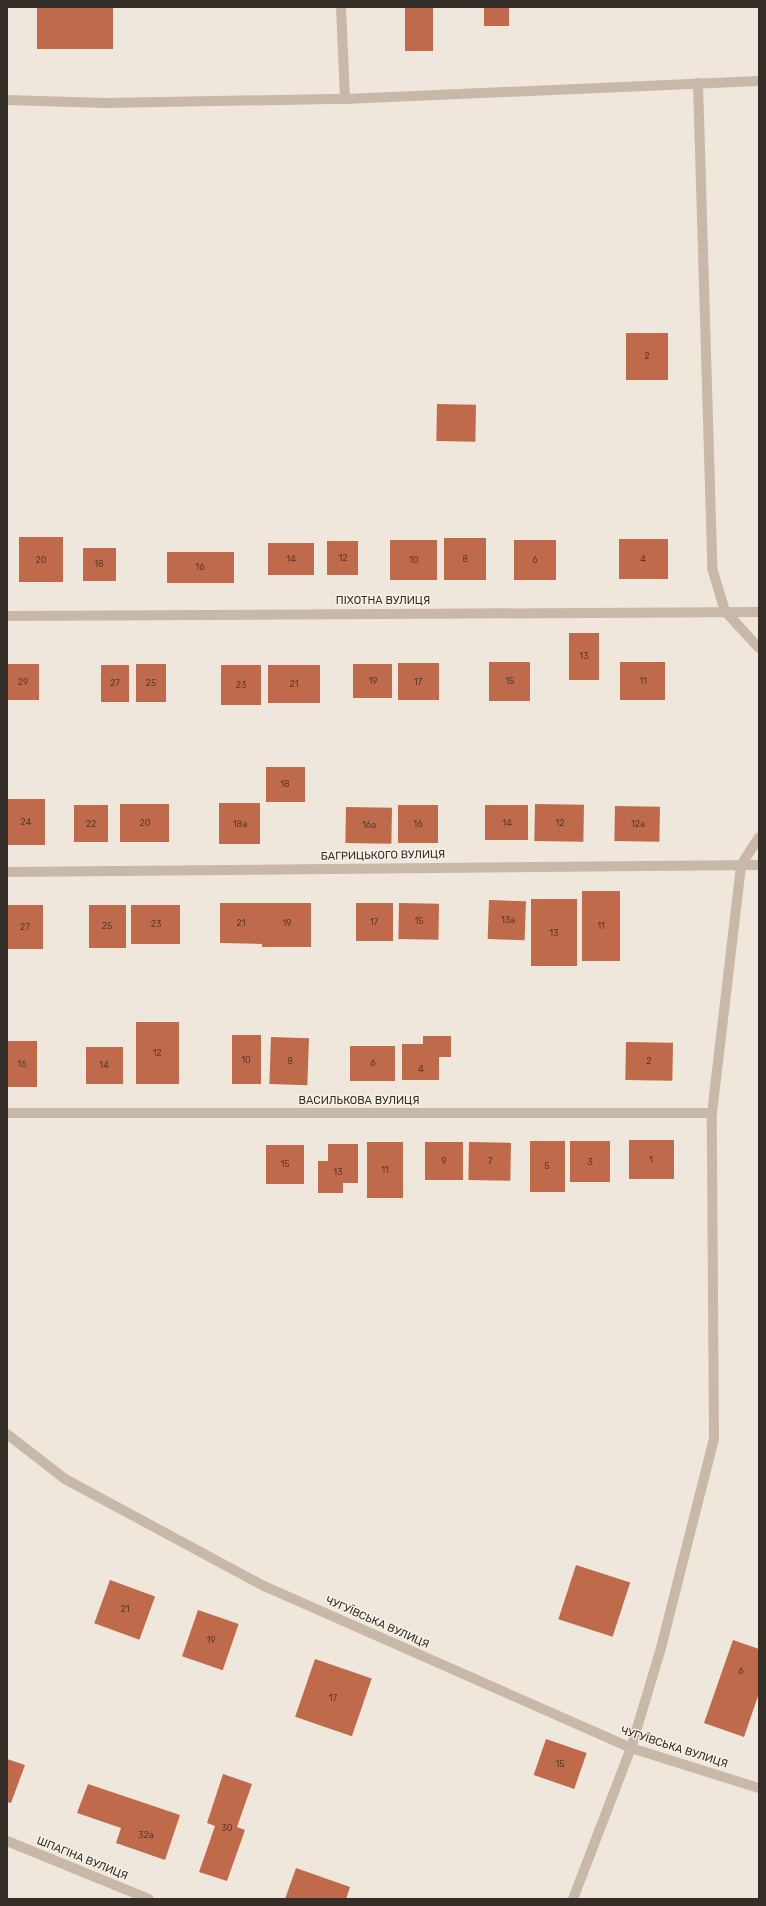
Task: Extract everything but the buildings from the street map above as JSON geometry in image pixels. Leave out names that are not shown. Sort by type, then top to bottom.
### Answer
[{"type":"street","points":[[341,7],[345,99]]},
{"type":"street","points":[[7,100],[105,103],[345,99],[759,81]]},
{"type":"street","points":[[698,83],[712,568],[725,611],[759,648]]},
{"type":"street","name":"ПІХОТНА ВУЛИЦЯ","points":[[7,616],[759,612]]},
{"type":"street","points":[[573,1899],[632,1748],[661,1648],[714,1439],[712,1113],[741,865],[759,837]]},
{"type":"street","name":"БАГРИЦЬКОГО ВУЛИЦЯ","points":[[7,872],[759,865]]},
{"type":"street","name":"ВАСИЛЬКОВА ВУЛИЦЯ","points":[[7,1113],[712,1113]]},
{"type":"street","name":"ЧУГУЇВСЬКА ВУЛИЦЯ","points":[[7,1434],[65,1479],[264,1586],[632,1748],[759,1788]]},
{"type":"street","name":"ШПАГІНА ВУЛИЦЯ","points":[[7,1841],[149,1899]]}]
